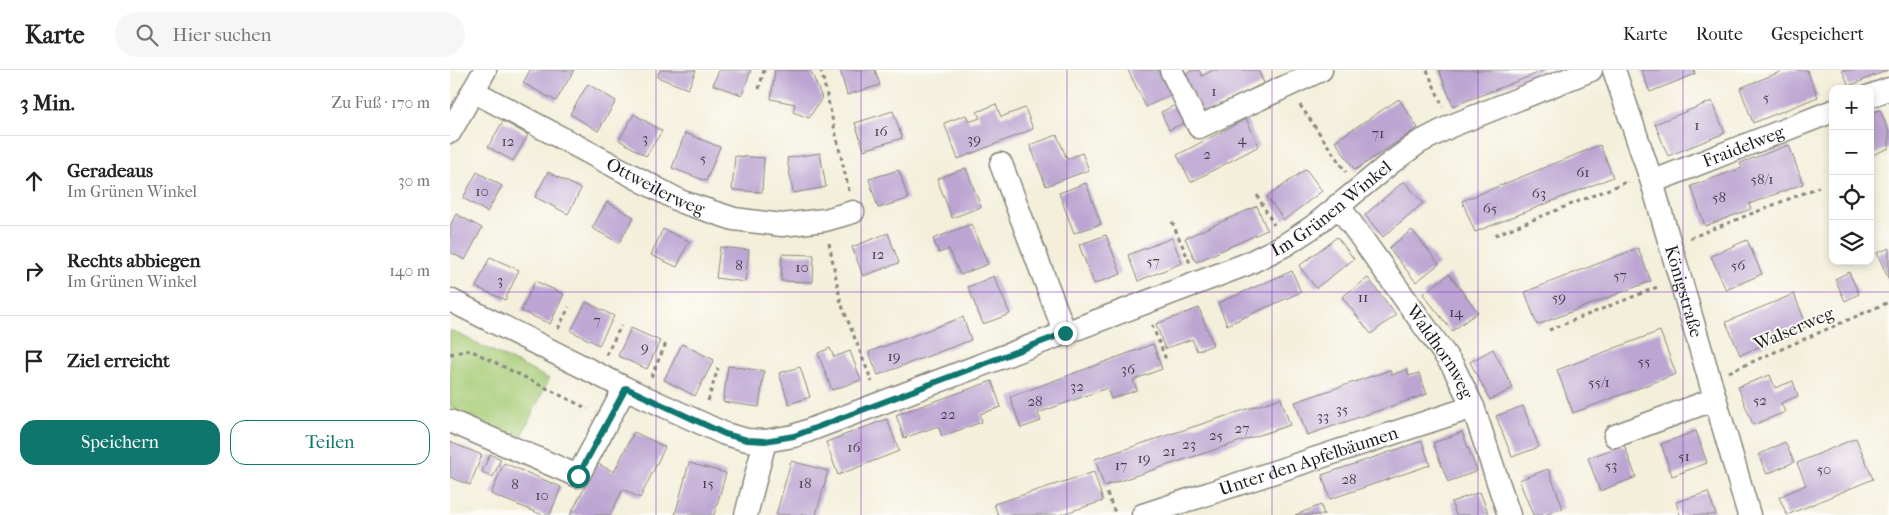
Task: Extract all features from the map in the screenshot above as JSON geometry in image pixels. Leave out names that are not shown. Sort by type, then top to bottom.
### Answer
[{"type":"street","points":[[450,132],[485,70]]},
{"type":"street","points":[[1171,70],[1199,127],[1321,70]]},
{"type":"street","name":"Im Grünen Winkel","points":[[450,300],[634,392],[725,434],[747,440],[765,441],[794,436],[1247,264],[1285,246],[1314,226],[1357,189],[1418,144],[1451,126],[1591,70]]},
{"type":"street","name":"Königstraße","points":[[1614,70],[1651,177],[1749,515]]},
{"type":"street","points":[[1874,95],[1889,89]]},
{"type":"street","name":"Ottweilerweg","points":[[473,91],[682,202],[734,219],[782,225],[825,220],[854,212]]},
{"type":"street","name":"Fraidelweg","points":[[1651,177],[1829,112]]},
{"type":"street","points":[[1001,164],[1065,333]]},
{"type":"street","name":"Waldhornweg","points":[[1338,205],[1453,366],[1473,407],[1509,515]]},
{"type":"street","points":[[1615,436],[1712,390]]},
{"type":"street","points":[[450,421],[578,476],[608,420],[634,392]]},
{"type":"street","name":"Unter den Apfelbäumen","points":[[1143,515],[1473,407]]},
{"type":"street","points":[[746,515],[765,441]]},
{"type":"path","points":[[760,89],[764,70]]},
{"type":"path","points":[[821,70],[854,212]]},
{"type":"path","points":[[1427,70],[1451,126]]},
{"type":"path","points":[[1288,86],[1357,189]]},
{"type":"path","points":[[1495,235],[1651,177]]},
{"type":"path","points":[[1671,245],[1819,187]]},
{"type":"path","points":[[1257,195],[1285,246]]},
{"type":"path","points":[[825,220],[841,303],[880,403]]},
{"type":"path","points":[[1172,222],[1198,282]]},
{"type":"path","points":[[1549,330],[1680,278]]},
{"type":"path","name":"Walserweg","points":[[1712,390],[1889,302]]},
{"type":"path","points":[[1144,303],[1168,362]]},
{"type":"path","points":[[596,373],[621,326]]},
{"type":"path","points":[[634,392],[667,341]]},
{"type":"path","points":[[450,354],[470,350],[608,420]]},
{"type":"path","points":[[701,423],[718,368]]},
{"type":"path","points":[[1107,492],[1116,515]]},
{"type":"green space","points":[[450,330],[549,379],[519,441],[450,407]]},
{"type":"building","points":[[530,70],[574,70],[556,101],[523,83]]},
{"type":"building","points":[[660,70],[696,70],[688,89],[657,77]]},
{"type":"building","points":[[719,70],[751,70],[742,95],[713,85]]},
{"type":"building","points":[[775,70],[811,71],[822,98],[809,118],[793,112],[795,104],[771,99]]},
{"type":"building","points":[[840,70],[875,70],[880,85],[847,95]]},
{"type":"building","points":[[1128,70],[1161,70],[1172,94],[1146,107]]},
{"type":"building","points":[[1193,70],[1199,70],[1202,76],[1213,70],[1258,70],[1264,83],[1203,114],[1183,75]]},
{"type":"building","points":[[1439,70],[1546,70],[1453,106]]},
{"type":"building","points":[[1641,70],[1694,70],[1695,74],[1650,92]]},
{"type":"building","points":[[1785,70],[1807,70],[1818,97],[1753,123],[1740,88]]},
{"type":"building","points":[[1842,70],[1888,70],[1851,85],[1849,85]]},
{"type":"building","points":[[588,84],[616,101],[598,131],[570,114]]},
{"type":"building","points":[[1399,99],[1418,128],[1355,170],[1335,141]]},
{"type":"building","points":[[1712,101],[1725,133],[1668,156],[1655,124]]},
{"type":"building","points":[[1180,103],[1188,121],[1169,130],[1161,112]]},
{"type":"building","points":[[996,104],[1001,117],[1025,108],[1033,129],[958,159],[944,123],[966,115],[969,122],[980,118],[977,112]]},
{"type":"building","points":[[1880,110],[1889,132],[1889,148],[1874,154],[1874,130],[1874,112]]},
{"type":"building","points":[[893,111],[902,138],[864,150],[855,123]]},
{"type":"building","points":[[634,114],[662,131],[646,156],[619,140]]},
{"type":"building","points":[[1246,119],[1259,146],[1191,182],[1177,155]]},
{"type":"building","points":[[503,121],[528,135],[513,161],[488,147]]},
{"type":"building","points":[[685,133],[720,147],[706,181],[672,168]]},
{"type":"building","points":[[1057,135],[1067,159],[1082,153],[1089,170],[1046,186],[1030,145]]},
{"type":"building","points":[[1600,145],[1613,177],[1475,232],[1462,201]]},
{"type":"building","points":[[1789,145],[1803,184],[1749,204],[1751,209],[1705,226],[1691,186],[1742,168],[1740,163]]},
{"type":"building","points":[[820,153],[826,187],[793,193],[787,158]]},
{"type":"building","points":[[735,156],[764,158],[762,192],[732,190]]},
{"type":"building","points":[[966,168],[981,207],[952,218],[937,179]]},
{"type":"building","points":[[1306,169],[1322,191],[1284,220],[1267,197]]},
{"type":"building","points":[[899,170],[908,199],[878,208],[869,179]]},
{"type":"building","points":[[477,172],[502,186],[487,212],[463,198]]},
{"type":"building","points":[[548,172],[581,189],[568,214],[535,197]]},
{"type":"building","points":[[1404,181],[1423,203],[1383,237],[1365,215]]},
{"type":"building","points":[[1086,183],[1101,224],[1074,233],[1059,193]]},
{"type":"building","points":[[607,202],[634,217],[619,243],[592,228]]},
{"type":"building","points":[[1257,206],[1267,230],[1196,262],[1185,238]]},
{"type":"building","points":[[456,214],[482,228],[465,260],[450,252],[450,226]]},
{"type":"building","points":[[971,224],[988,264],[960,275],[949,249],[939,253],[933,239]]},
{"type":"building","points":[[663,229],[689,241],[677,267],[651,255]]},
{"type":"building","points":[[1412,230],[1439,264],[1416,282],[1389,248]]},
{"type":"building","points":[[888,233],[899,263],[863,276],[852,247]]},
{"type":"building","points":[[1106,235],[1121,274],[1094,284],[1079,245]]},
{"type":"building","points":[[1337,237],[1354,259],[1316,288],[1299,266]]},
{"type":"building","points":[[1172,238],[1182,263],[1138,281],[1128,255]]},
{"type":"building","points":[[1747,240],[1762,274],[1726,290],[1711,256]]},
{"type":"building","points":[[720,247],[749,250],[745,282],[716,278]]},
{"type":"building","points":[[1638,248],[1651,281],[1537,325],[1525,292]]},
{"type":"building","points":[[1889,248],[1889,280],[1877,253]]},
{"type":"building","points":[[782,254],[814,255],[813,282],[781,281]]},
{"type":"building","points":[[490,257],[519,270],[505,300],[476,287]]},
{"type":"building","points":[[1292,271],[1301,292],[1227,325],[1218,303]]},
{"type":"building","points":[[1849,272],[1859,294],[1845,301],[1835,279]]},
{"type":"building","points":[[1449,274],[1478,312],[1452,331],[1423,294]]},
{"type":"building","points":[[994,276],[1010,314],[983,324],[968,287]]},
{"type":"building","points":[[1368,278],[1396,315],[1371,334],[1342,297]]},
{"type":"building","points":[[535,281],[564,294],[550,324],[521,311]]},
{"type":"building","points":[[1794,294],[1807,326],[1740,355],[1726,322]]},
{"type":"building","points":[[586,302],[614,316],[599,345],[571,331]]},
{"type":"building","points":[[1199,308],[1213,345],[1197,351],[1192,339],[1165,349],[1156,324]]},
{"type":"building","points":[[963,317],[971,340],[878,375],[869,352]]},
{"type":"building","points":[[631,328],[660,341],[647,369],[618,356]]},
{"type":"building","points":[[1660,331],[1676,374],[1573,413],[1557,370]]},
{"type":"building","points":[[682,344],[714,360],[695,396],[664,380]]},
{"type":"building","points":[[1153,344],[1162,369],[1133,380],[1137,390],[1111,399],[1107,388],[1038,413],[1041,421],[1021,428],[1010,397]]},
{"type":"building","points":[[830,348],[834,357],[850,351],[861,380],[832,390],[818,353]]},
{"type":"building","points":[[1493,349],[1513,388],[1490,400],[1470,362]]},
{"type":"building","points":[[728,366],[764,371],[759,407],[723,402]]},
{"type":"building","points":[[800,367],[810,397],[789,404],[779,373]]},
{"type":"building","points":[[1407,369],[1409,376],[1419,373],[1427,394],[1307,435],[1295,402],[1390,370],[1392,375]]},
{"type":"building","points":[[1770,375],[1775,388],[1793,381],[1798,396],[1781,403],[1785,412],[1753,425],[1738,387]]},
{"type":"building","points":[[992,381],[1001,407],[980,414],[982,422],[942,436],[938,426],[904,438],[896,415]]},
{"type":"building","points":[[1281,398],[1290,425],[1104,486],[1095,459]]},
{"type":"building","points":[[1523,406],[1539,447],[1512,457],[1496,416]]},
{"type":"building","points":[[887,419],[899,451],[838,475],[826,442]]},
{"type":"building","points":[[1696,431],[1707,463],[1672,476],[1661,444]]},
{"type":"building","points":[[634,432],[665,447],[640,498],[623,489],[610,515],[570,515],[585,487],[580,484],[592,461],[614,472]]},
{"type":"building","points":[[1462,432],[1477,471],[1448,482],[1433,443]]},
{"type":"building","points":[[1856,438],[1873,479],[1787,515],[1779,497],[1806,485],[1797,463]]},
{"type":"building","points":[[1422,441],[1430,465],[1330,499],[1322,475]]},
{"type":"building","points":[[450,442],[482,455],[470,485],[450,477]]},
{"type":"building","points":[[1785,442],[1794,462],[1767,474],[1758,455]]},
{"type":"building","points":[[1624,445],[1636,477],[1600,491],[1588,458]]},
{"type":"building","points":[[490,454],[501,459],[493,477],[482,472]]},
{"type":"building","points":[[791,461],[828,471],[816,515],[776,515]]},
{"type":"building","points":[[504,463],[561,487],[550,515],[543,515],[491,494]]},
{"type":"building","points":[[689,463],[726,473],[714,515],[675,515]]},
{"type":"building","points":[[1548,469],[1563,508],[1545,515],[1533,515],[1519,480]]},
{"type":"building","points":[[1094,472],[1103,501],[1059,515],[998,515],[994,504]]},
{"type":"building","points":[[1480,492],[1489,515],[1456,515],[1451,502]]},
{"type":"building","points":[[1708,492],[1716,515],[1680,515],[1676,502]]},
{"type":"building","points":[[1321,505],[1324,515],[1295,515]]},
{"type":"route","points":[[578,476],[626,388],[725,434],[747,440],[765,441],[794,436],[1065,333]]}]
